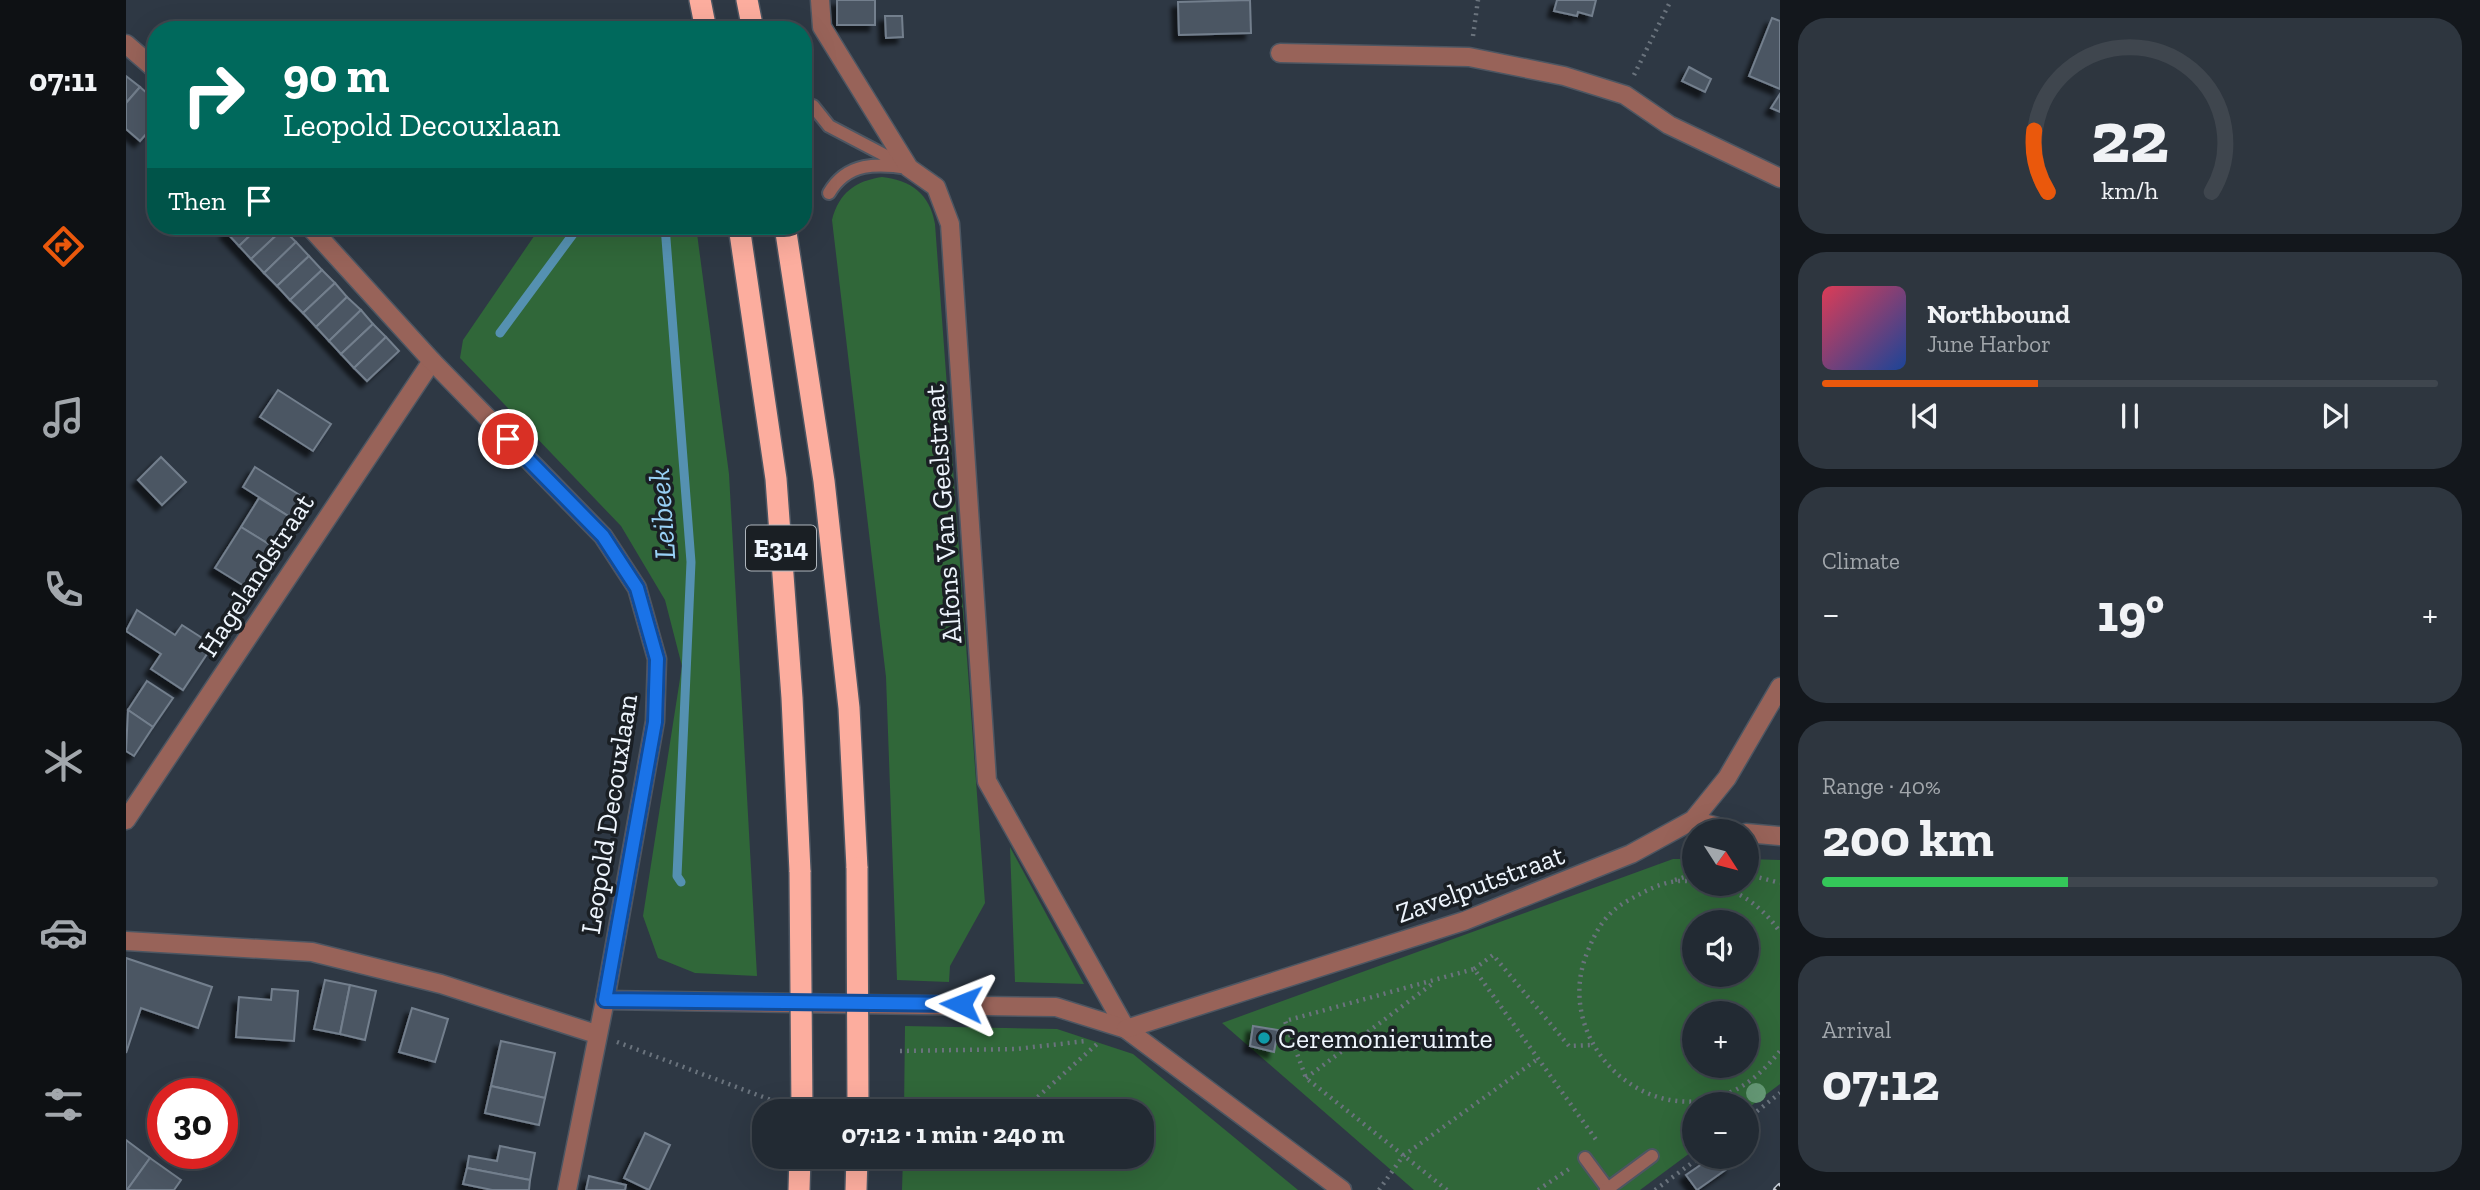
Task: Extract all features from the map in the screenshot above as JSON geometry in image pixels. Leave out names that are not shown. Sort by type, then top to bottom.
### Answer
[{"type":"highway","points":[[700,0],[704,21]]},
{"type":"highway","points":[[747,0],[751,21]]},
{"type":"highway","name":"E314","points":[[741,235],[776,478],[792,698],[800,872],[794,1099]]},
{"type":"highway","name":"E314","points":[[786,235],[824,481],[849,708],[857,867],[858,1099]]},
{"type":"highway","points":[[799,1190],[800,1169]]},
{"type":"highway","points":[[856,1190],[857,1169]]},
{"type":"street","name":"Alfons Van Geelstraat","points":[[820,0],[822,27],[909,168],[936,187],[950,224],[987,781],[1126,1029]]},
{"type":"street","points":[[126,44],[147,63]]},
{"type":"street","points":[[1280,53],[1469,57],[1564,76],[1625,95],[1669,125],[1780,178]]},
{"type":"street","name":"Leopold Decouxlaan","points":[[317,235],[432,361],[603,536],[637,588],[657,659],[655,722],[605,1000],[596,1034],[567,1190]]},
{"type":"street","name":"Hagelandstraat","points":[[126,820],[432,361]]},
{"type":"street","name":"Zavelputstraat","points":[[1694,819],[1727,779],[1780,687]]},
{"type":"street","name":"Zavelputstraat","points":[[1126,1029],[1464,921],[1631,854],[1682,826]]},
{"type":"street","points":[[1759,834],[1780,836]]},
{"type":"street","points":[[126,942],[312,952],[418,978],[596,1034]]},
{"type":"street","points":[[605,1000],[1056,1007],[1126,1029],[1342,1190]]},
{"type":"lane","points":[[813,106],[829,126],[909,168]]},
{"type":"lane","points":[[829,192],[838,177],[854,169],[885,164],[909,168]]},
{"type":"lane","points":[[1585,1158],[1607,1189],[1652,1156]]},
{"type":"path","points":[[1469,57],[1478,0]]},
{"type":"path","points":[[1625,95],[1671,0]]},
{"type":"path","points":[[1682,877],[1658,884],[1615,907],[1596,929],[1578,973],[1578,1009],[1591,1045],[1613,1073],[1648,1094],[1691,1101],[1730,1093],[1761,1073],[1780,1051]]},
{"type":"path","points":[[1759,877],[1780,883]]},
{"type":"path","points":[[1658,884],[1682,883]]},
{"type":"path","points":[[1743,896],[1770,918],[1780,932]]},
{"type":"path","points":[[1447,1190],[1306,1078],[1285,1021],[1436,981],[1474,968],[1493,955],[1569,1046],[1591,1045]]},
{"type":"path","points":[[1474,968],[1602,1147]]},
{"type":"path","points":[[1306,1078],[1436,981]]},
{"type":"path","points":[[596,1034],[768,1099]]},
{"type":"path","points":[[900,1051],[1016,1049],[1104,1041],[1089,1048],[1035,1099]]},
{"type":"path","points":[[1379,1190],[1403,1156],[1539,1058]]},
{"type":"path","points":[[1759,1110],[1780,1093]]},
{"type":"path","points":[[1655,1190],[1684,1169]]},
{"type":"green space","points":[[882,177],[902,181],[918,190],[929,204],[935,224],[985,903],[950,966],[949,982],[897,980],[886,677],[832,220],[839,202],[850,190],[856,185]]},
{"type":"green space","points":[[535,235],[697,235],[729,474],[757,976],[695,973],[658,958],[643,916],[682,666],[665,600],[621,526],[460,358],[463,340]]},
{"type":"green space","points":[[1010,847],[1084,984],[1015,982]]},
{"type":"green space","points":[[1673,859],[1682,859],[1682,896],[1759,896],[1759,859],[1780,860],[1780,1084],[1759,1100],[1759,1092],[1682,1092],[1682,1159],[1640,1190],[1414,1190],[1222,1023]]},
{"type":"green space","points":[[905,1026],[1057,1029],[1133,1054],[1298,1190],[902,1190],[903,1169],[1154,1169],[1154,1099],[904,1099]]},
{"type":"building","points":[[837,0],[875,0],[875,25],[837,25]]},
{"type":"building","points":[[1250,0],[1251,33],[1179,35],[1178,2]]},
{"type":"building","points":[[1557,0],[1596,0],[1592,16],[1578,12],[1577,16],[1554,11]]},
{"type":"building","points":[[885,16],[902,16],[903,37],[886,38]]},
{"type":"building","points":[[1772,18],[1780,21],[1780,89],[1749,76]]},
{"type":"building","points":[[1689,67],[1711,79],[1705,92],[1682,81]]},
{"type":"building","points":[[126,76],[140,87],[126,103]]},
{"type":"building","points":[[140,87],[147,93],[147,133],[140,141],[126,129],[126,103]]},
{"type":"building","points":[[1780,94],[1780,112],[1771,108]]},
{"type":"building","points":[[229,235],[251,235],[239,246]]},
{"type":"building","points":[[251,235],[277,235],[251,259],[239,246]]},
{"type":"building","points":[[277,235],[289,235],[296,242],[264,273],[251,259]]},
{"type":"building","points":[[296,242],[309,256],[277,286],[264,273]]},
{"type":"building","points":[[309,256],[322,270],[290,300],[277,286]]},
{"type":"building","points":[[322,270],[335,283],[303,313],[290,300]]},
{"type":"building","points":[[335,283],[347,297],[316,327],[303,313]]},
{"type":"building","points":[[347,297],[361,310],[329,341],[316,327]]},
{"type":"building","points":[[361,310],[373,324],[341,354],[329,341]]},
{"type":"building","points":[[373,324],[386,337],[354,368],[341,354]]},
{"type":"building","points":[[386,337],[399,351],[367,381],[354,368]]},
{"type":"building","points":[[278,390],[331,424],[313,451],[260,417]]},
{"type":"building","points":[[161,457],[186,482],[162,505],[138,480]]},
{"type":"building","points":[[255,467],[306,499],[293,519],[243,487]]},
{"type":"building","points":[[259,498],[293,519],[275,548],[241,527]]},
{"type":"building","points":[[241,527],[275,548],[249,589],[215,568]]},
{"type":"building","points":[[137,610],[175,635],[182,625],[213,645],[183,690],[151,669],[161,654],[126,631]]},
{"type":"building","points":[[147,681],[173,698],[153,727],[128,710]]},
{"type":"building","points":[[128,710],[153,727],[134,756],[126,751]]},
{"type":"building","points":[[126,958],[212,987],[198,1028],[141,1008],[126,1053]]},
{"type":"building","points":[[325,980],[350,985],[340,1034],[314,1029]]},
{"type":"building","points":[[350,985],[376,991],[365,1040],[340,1034]]},
{"type":"building","points":[[272,989],[298,991],[294,1041],[236,1037],[239,997],[271,1000]]},
{"type":"building","points":[[412,1008],[448,1019],[435,1062],[399,1052]]},
{"type":"building","name":"Ceremonieruimte","points":[[1253,1026],[1278,1030],[1274,1052],[1250,1046]]},
{"type":"building","points":[[501,1041],[555,1053],[545,1098],[491,1086]]},
{"type":"building","points":[[491,1086],[545,1098],[539,1125],[485,1113]]},
{"type":"building","points":[[645,1133],[670,1145],[649,1190],[624,1178]]},
{"type":"building","points":[[126,1140],[147,1156],[147,1162],[126,1189]]},
{"type":"building","points":[[500,1146],[535,1153],[530,1180],[467,1168],[469,1156],[497,1161]]},
{"type":"building","points":[[147,1162],[147,1169],[166,1169],[181,1180],[174,1190],[127,1190]]},
{"type":"building","points":[[467,1168],[530,1180],[529,1190],[492,1190],[463,1184]]},
{"type":"building","points":[[1695,1169],[1727,1169],[1697,1190],[1686,1175]]},
{"type":"building","points":[[589,1176],[626,1185],[625,1190],[586,1190]]},
{"type":"waterway","name":"Leibeek","points":[[500,333],[572,235]]},
{"type":"waterway","name":"Leibeek","points":[[666,235],[691,562],[677,876],[681,882]]},
{"type":"railway","points":[[1777,1190],[1780,1187]]},
{"type":"place","name":"Ceremonieruimte","points":[[1264,1038]]},
{"type":"route","points":[[508,439],[603,536],[637,588],[657,659],[655,722],[605,1000],[961,1004]]}]
